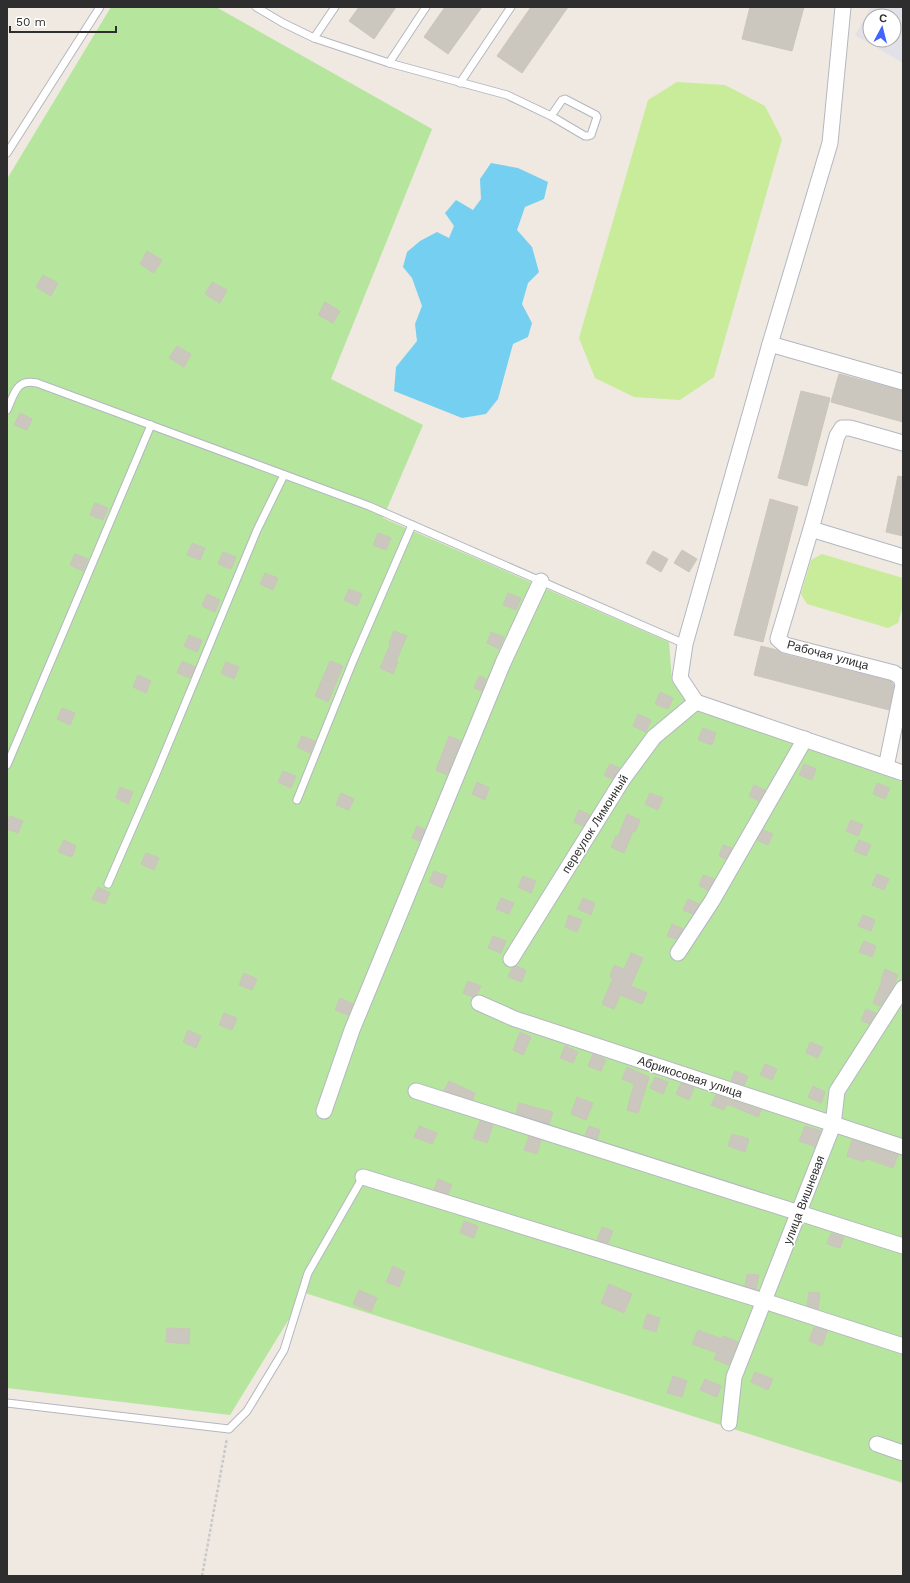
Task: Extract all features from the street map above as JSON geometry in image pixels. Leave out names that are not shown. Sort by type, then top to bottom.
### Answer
[{"type":"street","points":[[843,7],[830,143],[770,344],[685,644],[680,678],[696,702],[903,773]]},
{"type":"street","points":[[770,344],[903,382]]},
{"type":"street","name":"Рабочая улица","points":[[886,767],[903,685],[901,678],[894,673],[785,645],[778,639],[812,530],[837,436],[842,428],[850,428],[903,443]]},
{"type":"street","points":[[812,530],[903,557]]},
{"type":"street","points":[[324,1111],[352,1030],[379,964],[500,671],[541,582]]},
{"type":"street","name":"переулок Лимонный","points":[[511,959],[623,779],[654,737],[696,702]]},
{"type":"street","points":[[678,953],[712,901],[805,739]]},
{"type":"street","name":"улица Вишневая","points":[[729,1423],[734,1377],[833,1124],[837,1091],[903,988]]},
{"type":"street","name":"Абрикосовая улица","points":[[479,1003],[515,1019],[903,1147]]},
{"type":"street","points":[[416,1091],[903,1246]]},
{"type":"street","points":[[363,1177],[764,1301],[903,1346]]},
{"type":"street","points":[[877,1444],[903,1453]]},
{"type":"lane","points":[[7,153],[100,7]]},
{"type":"lane","points":[[256,7],[283,23],[314,38],[389,63],[507,95],[588,136],[591,135],[597,117],[596,115],[565,99],[562,100],[551,116]]},
{"type":"lane","points":[[314,38],[335,7]]},
{"type":"lane","points":[[389,63],[426,7]]},
{"type":"lane","points":[[460,83],[511,7]]},
{"type":"lane","points":[[7,410],[16,388],[22,384],[32,382],[369,506],[685,644]]},
{"type":"lane","points":[[7,765],[151,425]]},
{"type":"lane","points":[[108,884],[156,774],[257,530],[284,475]]},
{"type":"lane","points":[[297,800],[353,661],[412,525]]},
{"type":"lane","points":[[7,1403],[229,1429],[247,1411],[284,1350],[308,1273],[363,1177]]},
{"type":"path","points":[[202,1576],[229,1429]]},
{"type":"shaded area","points":[[871,7],[903,7],[903,63],[877,48],[902,48],[902,8]]},
{"type":"shaded area","points":[[862,23],[862,39],[855,35]]},
{"type":"green space","points":[[111,7],[216,7],[432,129],[331,379],[423,425],[383,518],[669,642],[672,681],[694,709],[903,782],[903,1483],[305,1293],[230,1415],[7,1388],[7,179]]},
{"type":"green space","points":[[677,82],[725,85],[765,106],[782,139],[714,377],[680,400],[634,397],[595,378],[579,338],[648,100]]},
{"type":"green space","points":[[822,554],[903,578],[903,605],[898,623],[888,628],[807,604],[801,594],[811,560]]},
{"type":"water","points":[[491,163],[518,168],[548,182],[544,199],[525,207],[517,230],[532,247],[539,272],[528,283],[522,304],[532,323],[528,337],[513,344],[498,399],[486,414],[462,418],[394,391],[396,367],[417,341],[415,324],[422,306],[412,278],[403,267],[407,252],[420,241],[437,232],[449,238],[454,226],[445,213],[456,200],[473,210],[481,199],[480,179]]},
{"type":"building","points":[[359,7],[396,7],[374,39],[349,21]]},
{"type":"building","points":[[445,7],[482,7],[448,54],[424,37]]},
{"type":"building","points":[[531,7],[568,7],[522,73],[497,56]]},
{"type":"building","points":[[750,7],[804,7],[792,51],[742,39]]},
{"type":"building","points":[[147,251],[162,260],[154,273],[140,264]]},
{"type":"building","points":[[43,275],[58,283],[51,296],[36,287]]},
{"type":"building","points":[[212,282],[227,290],[220,303],[205,294]]},
{"type":"building","points":[[325,302],[340,311],[333,323],[318,315]]},
{"type":"building","points":[[177,346],[191,354],[184,367],[169,358]]},
{"type":"building","points":[[839,374],[903,391],[903,422],[831,402]]},
{"type":"building","points":[[801,391],[830,398],[807,486],[778,478]]},
{"type":"building","points":[[20,413],[32,419],[27,430],[14,425]]},
{"type":"building","points":[[898,476],[903,477],[903,536],[886,532]]},
{"type":"building","points":[[770,499],[798,507],[763,642],[734,635]]},
{"type":"building","points":[[95,503],[108,508],[103,520],[90,515]]},
{"type":"building","points":[[378,533],[391,538],[386,550],[373,545]]},
{"type":"building","points":[[192,543],[205,548],[200,560],[187,555]]},
{"type":"building","points":[[682,550],[697,559],[689,572],[674,563]]},
{"type":"building","points":[[653,551],[668,559],[661,572],[646,563]]},
{"type":"building","points":[[223,552],[236,557],[231,569],[218,564]]},
{"type":"building","points":[[75,554],[88,559],[83,571],[70,565]]},
{"type":"building","points":[[265,573],[278,578],[273,590],[260,584]]},
{"type":"building","points":[[349,589],[362,594],[357,606],[344,600]]},
{"type":"building","points":[[508,593],[521,598],[516,610],[503,605]]},
{"type":"building","points":[[207,594],[220,600],[215,612],[202,606]]},
{"type":"building","points":[[394,631],[407,636],[396,661],[398,662],[393,674],[380,668],[391,643],[389,643]]},
{"type":"building","points":[[491,632],[504,637],[499,649],[487,643]]},
{"type":"building","points":[[189,635],[202,640],[197,652],[184,646]]},
{"type":"building","points":[[761,646],[777,650],[783,654],[890,681],[894,685],[889,710],[754,675]]},
{"type":"building","points":[[182,661],[195,667],[190,678],[177,673]]},
{"type":"building","points":[[330,661],[343,666],[328,702],[315,696]]},
{"type":"building","points":[[226,662],[239,667],[234,679],[221,673]]},
{"type":"building","points":[[138,675],[151,681],[146,693],[133,687]]},
{"type":"building","points":[[479,676],[486,679],[482,691],[474,688]]},
{"type":"building","points":[[660,692],[673,698],[668,709],[655,704]]},
{"type":"building","points":[[62,708],[75,713],[70,725],[57,719]]},
{"type":"building","points":[[638,714],[651,720],[646,732],[633,726]]},
{"type":"building","points":[[703,728],[716,733],[712,745],[698,740]]},
{"type":"building","points":[[302,736],[315,741],[310,753],[297,747]]},
{"type":"building","points":[[449,736],[461,741],[447,775],[436,770]]},
{"type":"building","points":[[610,764],[620,768],[612,779],[604,775]]},
{"type":"building","points":[[804,764],[816,769],[812,780],[799,775]]},
{"type":"building","points":[[283,771],[296,776],[291,788],[278,782]]},
{"type":"building","points":[[477,782],[489,788],[485,800],[472,794]]},
{"type":"building","points":[[877,783],[890,788],[885,799],[873,794]]},
{"type":"building","points":[[754,785],[765,790],[759,801],[749,796]]},
{"type":"building","points":[[120,787],[133,792],[128,804],[116,798]]},
{"type":"building","points":[[341,793],[354,799],[349,810],[336,805]]},
{"type":"building","points":[[650,793],[663,798],[658,810],[645,804]]},
{"type":"building","points":[[579,810],[590,815],[583,826],[574,822]]},
{"type":"building","points":[[627,814],[640,820],[635,832],[633,831],[624,853],[611,847],[616,836],[618,837]]},
{"type":"building","points":[[10,816],[23,821],[18,833],[7,829],[7,823]]},
{"type":"building","points":[[851,820],[863,825],[858,836],[846,831]]},
{"type":"building","points":[[417,826],[425,830],[420,841],[412,838]]},
{"type":"building","points":[[763,830],[773,834],[768,845],[757,840]]},
{"type":"building","points":[[64,840],[76,846],[72,857],[58,852]]},
{"type":"building","points":[[859,840],[871,845],[866,856],[854,851]]},
{"type":"building","points":[[723,845],[732,848],[726,859],[719,856]]},
{"type":"building","points":[[146,853],[159,858],[154,870],[141,864]]},
{"type":"building","points":[[434,871],[447,876],[442,888],[429,882]]},
{"type":"building","points":[[877,874],[889,879],[884,890],[872,885]]},
{"type":"building","points":[[703,875],[714,879],[708,890],[699,886]]},
{"type":"building","points":[[523,876],[536,881],[531,893],[518,887]]},
{"type":"building","points":[[98,887],[110,893],[105,904],[92,899]]},
{"type":"building","points":[[501,898],[514,903],[509,914],[496,909]]},
{"type":"building","points":[[583,898],[595,903],[591,915],[578,909]]},
{"type":"building","points":[[688,899],[699,904],[693,914],[683,910]]},
{"type":"building","points":[[569,915],[582,920],[577,932],[565,927]]},
{"type":"building","points":[[863,915],[875,920],[871,931],[858,926]]},
{"type":"building","points":[[672,924],[683,929],[676,939],[667,936]]},
{"type":"building","points":[[493,936],[506,941],[501,953],[488,948]]},
{"type":"building","points":[[864,941],[876,946],[872,957],[859,952]]},
{"type":"building","points":[[631,953],[643,958],[631,986],[647,993],[642,1004],[620,995],[614,1009],[602,1004],[613,978],[610,976],[614,965],[624,969]]},
{"type":"building","points":[[516,966],[526,970],[522,982],[508,977],[512,968]]},
{"type":"building","points":[[885,969],[898,975],[892,989],[880,1006],[873,1003]]},
{"type":"building","points":[[244,973],[257,979],[252,990],[239,985]]},
{"type":"building","points":[[468,981],[481,986],[477,994],[473,997],[463,993]]},
{"type":"building","points":[[340,998],[353,1004],[348,1015],[335,1010]]},
{"type":"building","points":[[866,1009],[876,1013],[869,1024],[861,1020]]},
{"type":"building","points":[[224,1013],[237,1018],[232,1030],[219,1025]]},
{"type":"building","points":[[188,1030],[201,1036],[196,1048],[183,1042]]},
{"type":"building","points":[[520,1032],[531,1037],[523,1055],[513,1050]]},
{"type":"building","points":[[810,1042],[823,1047],[818,1058],[806,1053]]},
{"type":"building","points":[[565,1046],[578,1052],[573,1063],[560,1058]]},
{"type":"building","points":[[593,1054],[606,1060],[601,1071],[588,1066]]},
{"type":"building","points":[[765,1064],[777,1069],[772,1080],[760,1075]]},
{"type":"building","points":[[627,1067],[649,1077],[638,1113],[627,1110],[634,1084],[622,1079]]},
{"type":"building","points":[[735,1071],[748,1076],[744,1085],[731,1081]]},
{"type":"building","points":[[655,1077],[668,1082],[663,1094],[650,1088]]},
{"type":"building","points":[[449,1081],[475,1093],[473,1100],[444,1091]]},
{"type":"building","points":[[681,1083],[694,1088],[689,1100],[676,1094]]},
{"type":"building","points":[[813,1086],[825,1092],[821,1103],[808,1097]]},
{"type":"building","points":[[716,1095],[761,1110],[758,1117],[727,1104],[724,1110],[711,1105]]},
{"type":"building","points":[[577,1097],[593,1103],[586,1120],[571,1114]]},
{"type":"building","points":[[519,1103],[553,1112],[549,1124],[516,1113]]},
{"type":"building","points":[[480,1121],[493,1125],[487,1143],[473,1138]]},
{"type":"building","points":[[419,1126],[437,1133],[432,1144],[414,1137]]},
{"type":"building","points":[[589,1126],[600,1130],[597,1139],[585,1135]]},
{"type":"building","points":[[805,1126],[821,1131],[815,1147],[799,1141]]},
{"type":"building","points":[[732,1134],[749,1139],[745,1152],[728,1146]]},
{"type":"building","points":[[529,1136],[541,1140],[537,1154],[524,1150]]},
{"type":"building","points":[[852,1140],[898,1155],[893,1168],[865,1158],[864,1162],[847,1156]]},
{"type":"building","points":[[438,1179],[452,1185],[448,1194],[434,1190]]},
{"type":"building","points":[[464,1221],[478,1226],[474,1238],[460,1233]]},
{"type":"building","points":[[602,1227],[613,1231],[608,1243],[597,1240]]},
{"type":"building","points":[[831,1233],[844,1237],[840,1248],[827,1244]]},
{"type":"building","points":[[393,1266],[405,1272],[399,1287],[386,1282]]},
{"type":"building","points":[[747,1274],[759,1275],[756,1289],[745,1286]]},
{"type":"building","points":[[609,1284],[632,1294],[624,1313],[601,1303]]},
{"type":"building","points":[[359,1290],[377,1298],[371,1312],[353,1304]]},
{"type":"building","points":[[809,1292],[820,1293],[818,1309],[807,1306]]},
{"type":"building","points":[[647,1314],[660,1318],[656,1332],[643,1328]]},
{"type":"building","points":[[814,1327],[827,1331],[822,1346],[809,1341]]},
{"type":"building","points":[[167,1328],[190,1329],[189,1344],[166,1342]]},
{"type":"building","points":[[698,1330],[722,1339],[723,1336],[738,1342],[729,1365],[714,1359],[717,1353],[692,1344]]},
{"type":"building","points":[[755,1372],[773,1379],[768,1390],[751,1382]]},
{"type":"building","points":[[673,1376],[687,1381],[682,1397],[667,1393]]},
{"type":"building","points":[[705,1379],[721,1386],[717,1397],[700,1390]]}]
